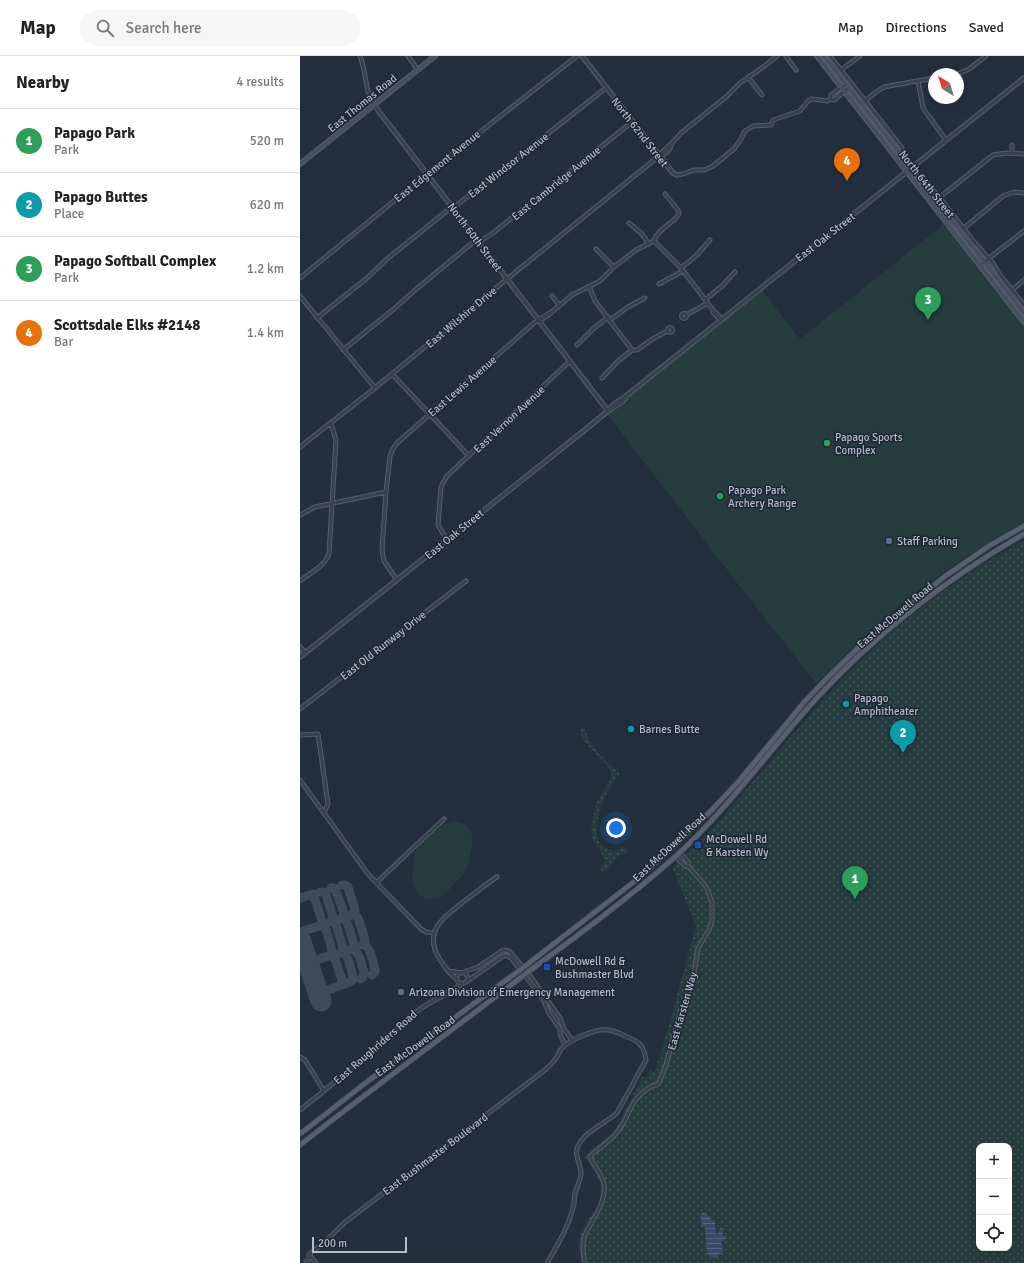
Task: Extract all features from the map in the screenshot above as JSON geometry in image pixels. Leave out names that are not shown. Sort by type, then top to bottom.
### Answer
[{"type":"main road","name":"East Thomas Road","points":[[300,164],[435,56]]},
{"type":"main road","name":"North 64th Street","points":[[817,56],[1024,322]]},
{"type":"main road","name":"North 64th Street","points":[[824,56],[1024,313]]},
{"type":"main road","name":"East McDowell Road","points":[[300,1134],[368,1081],[522,968],[644,874],[706,817],[747,771],[801,705],[830,674],[861,645],[944,576],[989,546],[1024,526]]},
{"type":"main road","name":"East McDowell Road","points":[[300,1145],[373,1088],[635,891],[676,856],[703,830],[736,795],[803,714],[849,666],[892,627],[933,593],[972,566],[1024,534]]},
{"type":"main road","points":[[676,856],[677,848],[705,821],[706,817]]},
{"type":"street","name":"North 60th Street","points":[[360,56],[363,64],[367,92],[374,105],[608,411]]},
{"type":"street","points":[[408,56],[418,70]]},
{"type":"street","name":"East Edgemont Avenue","points":[[300,278],[426,174],[576,56]]},
{"type":"street","name":"North 62nd Street","points":[[582,56],[673,174],[677,175],[694,170],[704,170],[713,166],[734,149],[745,131],[753,126],[770,125],[773,120],[800,111],[808,101],[812,99],[827,101],[831,99],[831,95],[847,86]]},
{"type":"street","name":"East Wilshire Drive","points":[[300,447],[331,424],[659,156],[664,155],[681,133],[726,97],[748,77],[777,56]]},
{"type":"street","points":[[786,56],[796,70]]},
{"type":"street","name":"North 64th Street","points":[[830,56],[902,149],[902,158]]},
{"type":"street","points":[[841,70],[860,56]]},
{"type":"street","points":[[964,71],[986,56]]},
{"type":"street","points":[[748,77],[762,95]]},
{"type":"street","name":"East Oak Street","points":[[300,657],[608,411],[621,398],[626,396],[1024,78]]},
{"type":"street","points":[[865,101],[884,87],[928,79]]},
{"type":"street","points":[[918,81],[923,107],[927,115],[946,140]]},
{"type":"street","name":"East Windsor Avenue","points":[[317,318],[448,210],[457,205],[606,88]]},
{"type":"street","name":"East Cambridge Avenue","points":[[343,350],[414,291],[478,241],[493,233],[632,122]]},
{"type":"street","points":[[1012,145],[1012,153]]},
{"type":"street","points":[[940,197],[993,156],[1012,153],[1024,154]]},
{"type":"street","name":"North 64th Street","points":[[924,178],[1024,304]]},
{"type":"street","points":[[964,228],[1006,195],[1014,192],[1024,194]]},
{"type":"street","points":[[665,194],[678,210],[679,214],[660,230],[654,242],[682,269],[712,310],[719,316],[720,320]]},
{"type":"street","points":[[629,223],[641,233],[649,244]]},
{"type":"street","points":[[980,266],[1024,231]]},
{"type":"street","points":[[659,284],[682,269],[710,240]]},
{"type":"street","name":"East Lewis Avenue","points":[[386,492],[390,456],[397,443],[539,320],[543,319],[572,295],[600,281],[614,267],[636,250],[654,242]]},
{"type":"street","points":[[596,249],[614,267]]},
{"type":"street","points":[[686,315],[706,302],[735,272]]},
{"type":"street","points":[[1012,290],[1024,280]]},
{"type":"street","points":[[588,286],[595,301],[632,350]]},
{"type":"street","points":[[300,296],[375,388]]},
{"type":"street","points":[[552,296],[559,305]]},
{"type":"street","points":[[578,345],[593,329],[645,298]]},
{"type":"street","points":[[602,378],[616,363],[632,350],[637,350],[667,331]]},
{"type":"street","name":"East Vernon Avenue","points":[[447,540],[438,525],[441,487],[447,476],[570,361]]},
{"type":"street","points":[[392,374],[469,456]]},
{"type":"street","points":[[300,580],[321,566],[327,560],[329,554],[336,440],[331,424]]},
{"type":"street","points":[[300,515],[315,507],[386,492],[382,550],[384,562],[397,580]]},
{"type":"street","name":"East Old Runway Drive","points":[[300,709],[466,581]]},
{"type":"street","points":[[300,647],[305,653]]},
{"type":"street","points":[[300,735],[318,734],[328,804],[324,812]]},
{"type":"street","points":[[300,780],[368,874],[421,929],[426,932],[434,933]]},
{"type":"street","points":[[377,882],[444,819]]},
{"type":"street","name":"East Karsten Way","points":[[680,852],[688,862],[689,867]]},
{"type":"street","name":"East Karsten Way","points":[[585,1263],[583,1251],[584,1240],[600,1208],[604,1191],[602,1177],[592,1162],[590,1156],[619,1131],[636,1098],[650,1087],[656,1085],[663,1075],[679,1017],[693,979],[698,948],[709,930],[712,921],[712,903],[705,885],[689,867],[685,866],[676,856]]},
{"type":"street","points":[[497,878],[440,921],[434,933],[434,947],[449,971],[459,982],[465,983],[506,955],[522,968]]},
{"type":"street","points":[[453,990],[457,984],[457,976],[461,973],[478,967],[503,950],[507,950],[511,952],[542,999],[549,1013],[560,1029],[560,1034],[565,1045]]},
{"type":"street","points":[[449,971],[464,973],[467,975],[465,983]]},
{"type":"street","points":[[526,974],[560,1018],[564,1029],[572,1040]]},
{"type":"street","name":"East Roughriders Road","points":[[300,1110],[426,1004],[465,983]]},
{"type":"street","name":"East Bushmaster Boulevard","points":[[306,1263],[314,1249],[329,1238],[350,1217],[452,1142],[552,1064],[565,1045],[572,1040],[598,1031],[608,1030],[616,1032],[634,1039],[640,1044],[645,1051],[646,1060],[617,1113],[611,1119],[591,1131],[577,1147],[575,1153],[582,1170],[581,1178],[575,1194],[574,1207],[557,1246],[547,1263]]},
{"type":"street","points":[[300,1057],[305,1060],[324,1091]]},
{"type":"street","points":[[310,1255],[316,1263]]},
{"type":"green space","name":"Papago Sports Complex","points":[[944,224],[1024,326],[1024,522],[991,541],[928,583],[877,625],[816,683],[607,414],[762,290],[800,339]]},
{"type":"green space","points":[[1024,540],[1024,1263],[582,1263],[579,1246],[581,1232],[587,1220],[594,1212],[601,1197],[600,1182],[584,1156],[614,1132],[642,1077],[648,1077],[650,1070],[654,1072],[662,1050],[696,926],[672,867],[717,823],[817,706],[853,668],[898,627],[947,589]]},
{"type":"green space","points":[[583,726],[602,758],[620,773],[607,792],[601,806],[597,835],[602,846],[614,851],[624,847],[628,852],[618,856],[611,866],[603,873],[600,869],[605,860],[593,841],[591,829],[596,804],[611,778],[611,773],[606,764],[583,739],[580,733]]},
{"type":"green space","points":[[454,821],[464,824],[471,832],[473,841],[468,863],[463,875],[445,894],[439,898],[428,900],[419,895],[412,883],[414,857],[417,848],[442,825]]},
{"type":"water","points":[[703,1212],[715,1223],[716,1234],[720,1228],[725,1229],[722,1233],[724,1236],[727,1236],[727,1238],[721,1242],[723,1251],[716,1258],[711,1257],[707,1253],[705,1228],[702,1224],[700,1216]]},
{"type":"taxiway","points":[[342,885],[348,887],[355,910],[352,915],[355,915],[358,918],[365,940],[364,944],[362,945],[368,947],[372,958],[375,972],[372,975]]},
{"type":"taxiway","points":[[331,888],[334,888],[336,891],[344,913],[341,919],[345,919],[347,922],[354,944],[351,949],[359,955],[364,973],[361,979]]},
{"type":"taxiway","points":[[320,892],[323,892],[326,895],[333,917],[330,922],[336,925],[343,948],[340,953],[346,954],[350,965],[353,979],[350,982]]},
{"type":"taxiway","points":[[300,898],[314,894]]},
{"type":"taxiway","points":[[309,895],[315,899],[322,921],[319,926],[323,926],[325,928],[329,939],[332,953],[329,956],[335,959],[342,980],[342,983],[339,986]]},
{"type":"taxiway","points":[[300,932],[325,924]]},
{"type":"taxiway","points":[[308,963],[335,954]]},
{"type":"taxiway","points":[[318,993],[345,984]]},
{"type":"runway","points":[[300,939],[321,1001]]},
{"type":"place","name":"Scottsdale Elks #2148","points":[[847,181]]},
{"type":"place","name":"Papago Softball Complex","points":[[928,320]]},
{"type":"place","name":"Papago Sports Complex","points":[[827,443]]},
{"type":"place","name":"Papago Park Archery Range","points":[[720,496]]},
{"type":"place","name":"Staff Parking","points":[[889,541]]},
{"type":"place","name":"Papago Amphitheater","points":[[846,704]]},
{"type":"place","name":"Barnes Butte","points":[[631,729]]},
{"type":"place","name":"Papago Buttes","points":[[903,753]]},
{"type":"place","name":"McDowell Rd & Karsten Wy","points":[[698,845]]},
{"type":"place","name":"Papago Park","points":[[855,899]]},
{"type":"place","name":"McDowell Rd & Bushmaster Blvd","points":[[547,967]]},
{"type":"place","name":"Arizona Division of Emergency Management","points":[[401,992]]}]
